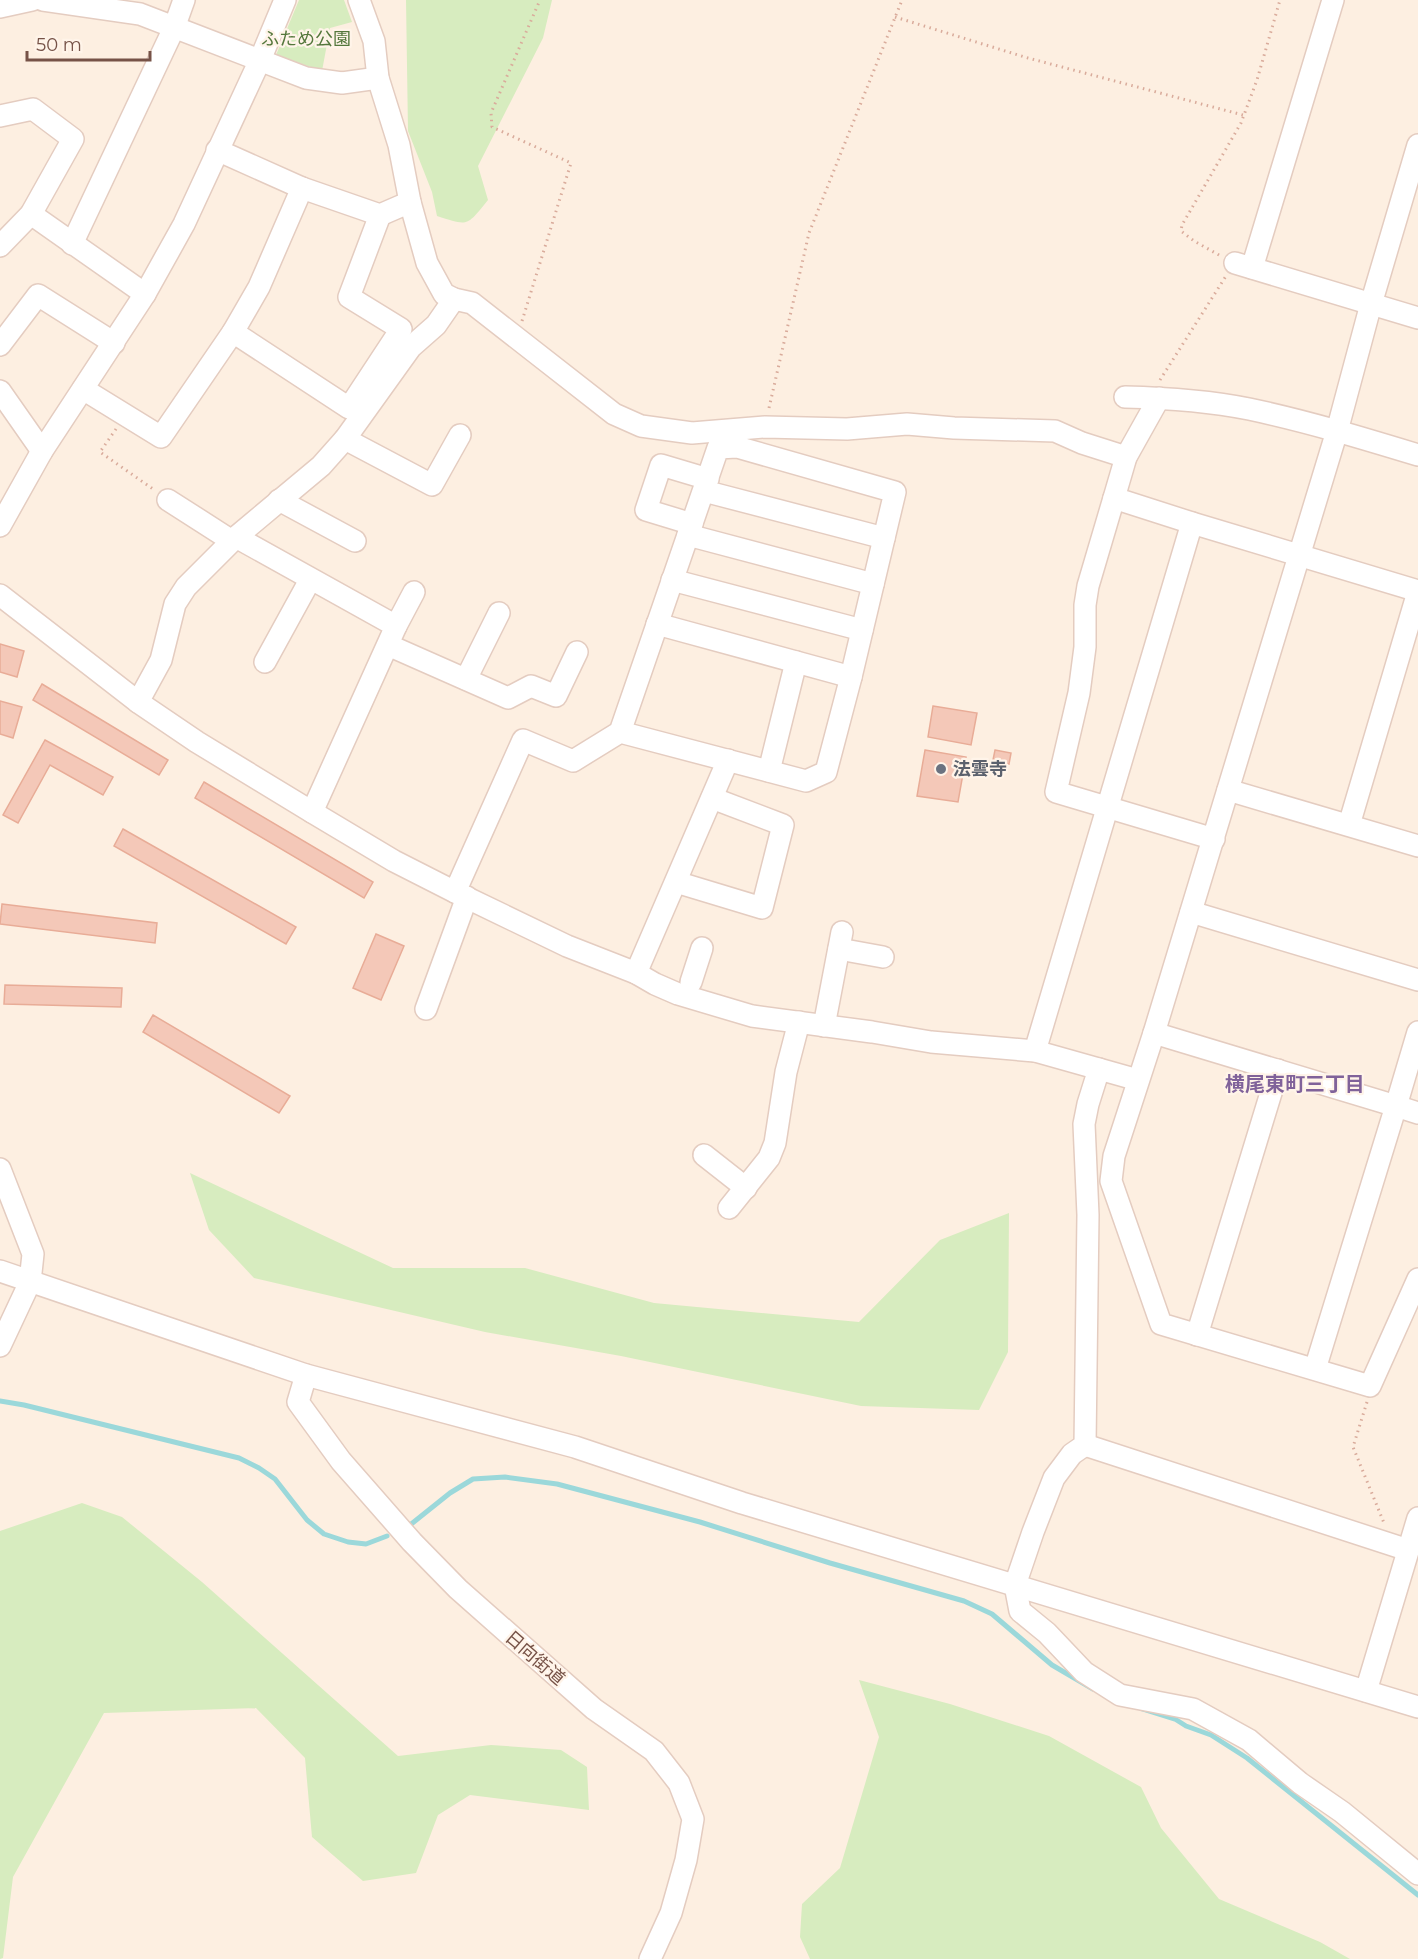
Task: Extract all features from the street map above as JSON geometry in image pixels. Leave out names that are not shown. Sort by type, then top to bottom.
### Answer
[{"type":"street","points":[[0,7],[32,0]]},
{"type":"street","points":[[43,0],[140,14],[306,78],[342,82],[378,78]]},
{"type":"street","points":[[72,244],[174,27],[184,0]]},
{"type":"street","points":[[0,526],[42,452],[145,294],[184,224],[260,60],[285,0]]},
{"type":"street","points":[[359,0],[374,41],[378,78],[399,145],[410,202],[427,264],[444,294],[472,303],[614,414],[641,426],[692,433],[765,427],[847,429],[907,424],[1055,431],[1082,443],[1126,457]]},
{"type":"street","points":[[1333,0],[1243,266],[1418,318]]},
{"type":"street","points":[[0,116],[33,109],[73,139],[31,214],[0,246]]},
{"type":"street","points":[[1418,145],[1300,555],[1155,1033],[1114,1156],[1111,1181],[1161,1324],[1370,1386],[1418,1279]]},
{"type":"street","points":[[217,150],[302,188],[380,215],[410,202]]},
{"type":"street","points":[[83,389],[161,437],[233,332],[259,287],[302,188]]},
{"type":"street","points":[[31,214],[145,294]]},
{"type":"street","points":[[233,332],[349,408],[400,329],[349,297],[380,215]]},
{"type":"street","points":[[0,345],[38,295],[114,343]]},
{"type":"street","points":[[138,702],[161,660],[175,604],[186,587],[234,539],[321,466],[345,439],[411,347],[436,325],[454,299]]},
{"type":"street","points":[[0,391],[42,452]]},
{"type":"street","points":[[1125,397],[1159,398],[1247,409],[1337,431],[1418,455]]},
{"type":"street","points":[[1159,398],[1126,457],[1088,586],[1085,604],[1085,647],[1079,693],[1056,792],[1214,838]]},
{"type":"street","points":[[345,439],[432,485],[460,435]]},
{"type":"street","points":[[426,1009],[461,894],[523,740],[573,761],[620,732],[718,448],[737,447],[895,492],[826,772],[806,781],[620,732]]},
{"type":"street","points":[[873,584],[690,530],[646,510],[661,465],[706,485],[884,538]]},
{"type":"street","points":[[1114,498],[1418,591],[1349,825]]},
{"type":"street","points":[[168,500],[310,580],[392,636],[466,680],[508,698],[531,686],[556,696],[577,652]]},
{"type":"street","points":[[279,500],[355,541]]},
{"type":"street","points":[[1035,1051],[1192,523]]},
{"type":"street","points":[[265,662],[310,580]]},
{"type":"street","points":[[672,580],[862,630]]},
{"type":"street","points":[[312,813],[414,592]]},
{"type":"street","points":[[0,595],[138,702],[197,742],[394,861],[567,946],[638,970],[726,993]]},
{"type":"street","points":[[466,680],[499,613]]},
{"type":"street","points":[[657,624],[851,677]]},
{"type":"street","points":[[769,771],[796,662]]},
{"type":"street","points":[[638,970],[728,760]]},
{"type":"street","points":[[1228,790],[1418,846]]},
{"type":"street","points":[[676,882],[762,908],[783,825],[712,798]]},
{"type":"street","points":[[1191,912],[1418,980]]},
{"type":"street","points":[[824,1026],[841,941],[883,957]]},
{"type":"street","points":[[691,982],[702,948]]},
{"type":"street","points":[[638,970],[655,984],[678,994],[742,1013],[931,1042],[1035,1051],[1138,1080]]},
{"type":"street","points":[[729,1208],[770,1158],[775,1143],[786,1072],[800,1022]]},
{"type":"street","points":[[1315,1370],[1418,1032]]},
{"type":"street","points":[[1155,1033],[1418,1113]]},
{"type":"street","points":[[1085,1445],[1088,1215],[1084,1125],[1099,1069]]},
{"type":"street","points":[[1197,1335],[1278,1070]]},
{"type":"street","points":[[705,1155],[746,1188]]},
{"type":"street","points":[[0,1169],[14,1200],[33,1254],[30,1282],[0,1346]]},
{"type":"street","points":[[0,1271],[306,1375],[575,1447],[742,1503],[1418,1707]]},
{"type":"street","name":"日向街道","points":[[306,1375],[298,1402],[341,1461],[412,1542],[458,1589],[594,1709],[654,1750],[679,1783],[693,1819],[686,1860],[671,1913],[650,1959]]},
{"type":"street","points":[[1085,1445],[1408,1550]]},
{"type":"street","points":[[1085,1445],[1072,1454],[1054,1478],[1032,1532],[1015,1585],[1020,1611],[1047,1633],[1084,1672],[1120,1695],[1193,1709],[1249,1740],[1300,1783],[1342,1812],[1418,1874]]},
{"type":"street","points":[[1366,1691],[1418,1518]]},
{"type":"path","points":[[517,337],[571,164],[492,127],[491,120],[501,88],[540,0]]},
{"type":"path","points":[[765,427],[809,233],[902,0]]},
{"type":"path","points":[[1159,398],[1160,380],[1243,266],[1194,241],[1181,231],[1182,225],[1241,123],[1257,80],[1280,0]]},
{"type":"path","points":[[896,16],[1028,58],[1244,115]]},
{"type":"path","points":[[125,415],[100,452],[168,500]]},
{"type":"path","points":[[1370,1386],[1353,1447],[1382,1514]]},
{"type":"green space","name":"ふため公園","points":[[299,0],[344,0],[352,22],[330,28],[322,71],[276,55]]},
{"type":"green space","points":[[406,0],[552,0],[543,38],[478,166],[488,200],[471,220],[466,222],[455,222],[437,216],[432,192],[408,131]]},
{"type":"green space","points":[[190,1173],[393,1268],[525,1268],[654,1303],[859,1322],[940,1240],[1009,1213],[1008,1352],[979,1410],[861,1406],[621,1356],[485,1332],[254,1278],[209,1230]]},
{"type":"green space","points":[[82,1503],[122,1517],[202,1582],[398,1756],[491,1745],[561,1750],[587,1767],[589,1810],[470,1795],[438,1815],[416,1873],[363,1881],[312,1837],[305,1758],[256,1708],[104,1713],[13,1877],[3,1958],[0,1959],[0,1531]]},
{"type":"green space","points":[[859,1680],[950,1704],[1049,1736],[1141,1787],[1161,1828],[1219,1899],[1320,1942],[1350,1959],[810,1959],[800,1937],[802,1904],[840,1868],[879,1737]]},
{"type":"building","points":[[0,644],[24,651],[17,677],[0,672]]},
{"type":"building","points":[[42,684],[168,760],[159,775],[33,700]]},
{"type":"building","points":[[0,701],[22,707],[13,738],[0,734]]},
{"type":"building","points":[[933,706],[977,713],[971,745],[928,737]]},
{"type":"building","points":[[45,740],[113,777],[103,795],[50,765],[18,823],[3,815]]},
{"type":"building","points":[[925,750],[966,757],[958,802],[917,796]]},
{"type":"building","points":[[995,750],[1011,753],[1009,764],[993,760]]},
{"type":"building","points":[[204,782],[373,882],[364,898],[195,798]]},
{"type":"building","points":[[123,829],[296,927],[286,944],[114,846]]},
{"type":"building","points":[[2,904],[157,923],[155,943],[0,924]]},
{"type":"building","points":[[376,934],[404,946],[381,1000],[353,988]]},
{"type":"building","points":[[5,985],[122,988],[121,1007],[4,1004]]},
{"type":"building","points":[[153,1015],[290,1096],[279,1113],[143,1032]]},
{"type":"waterway","points":[[0,1401],[239,1458],[275,1479],[307,1520],[324,1534],[348,1542],[366,1544],[387,1536]]},
{"type":"waterway","points":[[405,1529],[450,1493],[473,1479],[505,1477],[557,1484],[700,1522],[830,1563],[964,1601],[992,1614],[1052,1665],[1093,1689]]},
{"type":"waterway","points":[[1140,1708],[1175,1719],[1186,1726],[1211,1735],[1247,1758],[1418,1895]]},
{"type":"place","name":"法雲寺","points":[[941,769]]},
{"type":"district","name":"横尾東町三丁目","points":[[1295,1084]]}]
